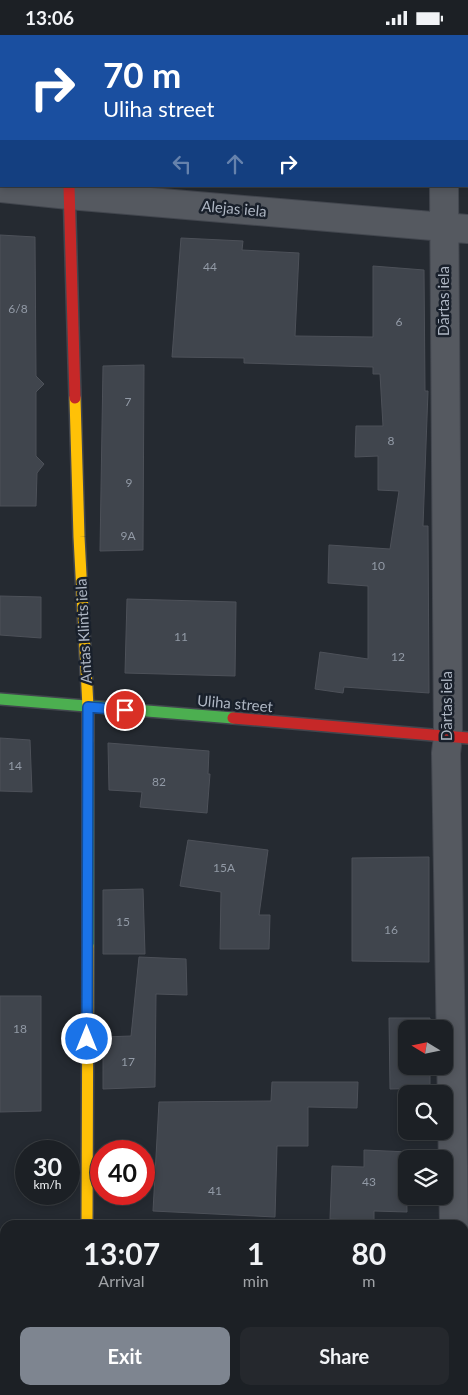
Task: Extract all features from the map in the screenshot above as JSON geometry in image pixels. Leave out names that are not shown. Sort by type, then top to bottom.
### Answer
[{"type":"street","name":"Dārtas iela","points":[[444,187],[456,228],[458,737],[446,753],[454,1220]]},
{"type":"street","name":"Alejas iela","points":[[0,188],[69,191],[456,228]]},
{"type":"street","name":"Antas Klints iela","points":[[69,191],[79,537],[88,707],[87,1220]]},
{"type":"street","name":"Uliha street","points":[[0,699],[458,737]]},
{"type":"building","points":[[0,235],[35,237],[36,376],[44,384],[36,392],[36,456],[44,464],[37,473],[36,506],[0,506]]},
{"type":"building","points":[[181,238],[243,241],[242,250],[299,253],[295,336],[373,337],[373,266],[424,270],[425,391],[428,391],[423,526],[428,526],[429,693],[344,687],[343,693],[315,689],[320,652],[368,659],[368,586],[328,583],[329,545],[390,549],[399,491],[378,490],[378,456],[355,457],[356,426],[383,426],[380,374],[373,374],[373,367],[244,363],[244,358],[172,357]]},
{"type":"building","points":[[144,365],[143,550],[100,551],[103,366]]},
{"type":"building","points":[[0,596],[41,597],[41,638],[0,635]]},
{"type":"building","points":[[127,599],[236,602],[235,676],[125,673]]},
{"type":"building","points":[[0,738],[30,740],[32,792],[0,791]]},
{"type":"building","points":[[108,743],[209,751],[208,774],[210,774],[207,813],[140,807],[142,792],[109,790]]},
{"type":"building","points":[[188,840],[268,850],[259,915],[270,915],[269,949],[220,949],[221,892],[180,886]]},
{"type":"building","points":[[429,857],[429,962],[352,961],[352,858]]},
{"type":"building","points":[[143,889],[145,954],[103,954],[103,890]]},
{"type":"building","points":[[139,957],[186,959],[187,995],[156,994],[155,1087],[103,1089],[103,1037],[131,1036]]},
{"type":"building","points":[[0,996],[41,996],[41,1111],[0,1112]]},
{"type":"building","points":[[389,1018],[430,1018],[430,1020],[398,1020],[398,1075],[430,1075],[430,1085],[398,1085],[398,1089],[390,1089]]},
{"type":"building","points":[[272,1082],[358,1082],[357,1108],[308,1107],[308,1146],[277,1146],[275,1217],[153,1211],[153,1205],[155,1205],[159,1102],[271,1101]]},
{"type":"building","points":[[364,1150],[398,1152],[398,1205],[407,1205],[407,1212],[374,1211],[374,1220],[330,1219],[332,1166],[364,1167]]},
{"type":"traffic: fast","points":[[0,699],[233,718]]},
{"type":"traffic: fast","points":[[88,741],[88,946]]},
{"type":"traffic: slow","points":[[75,398],[88,741]]},
{"type":"traffic: slow","points":[[87,1220],[88,946]]},
{"type":"traffic: jam","points":[[69,187],[75,398]]},
{"type":"traffic: jam","points":[[233,718],[468,738]]},
{"type":"route","points":[[87,1039],[88,707],[125,710]]}]
